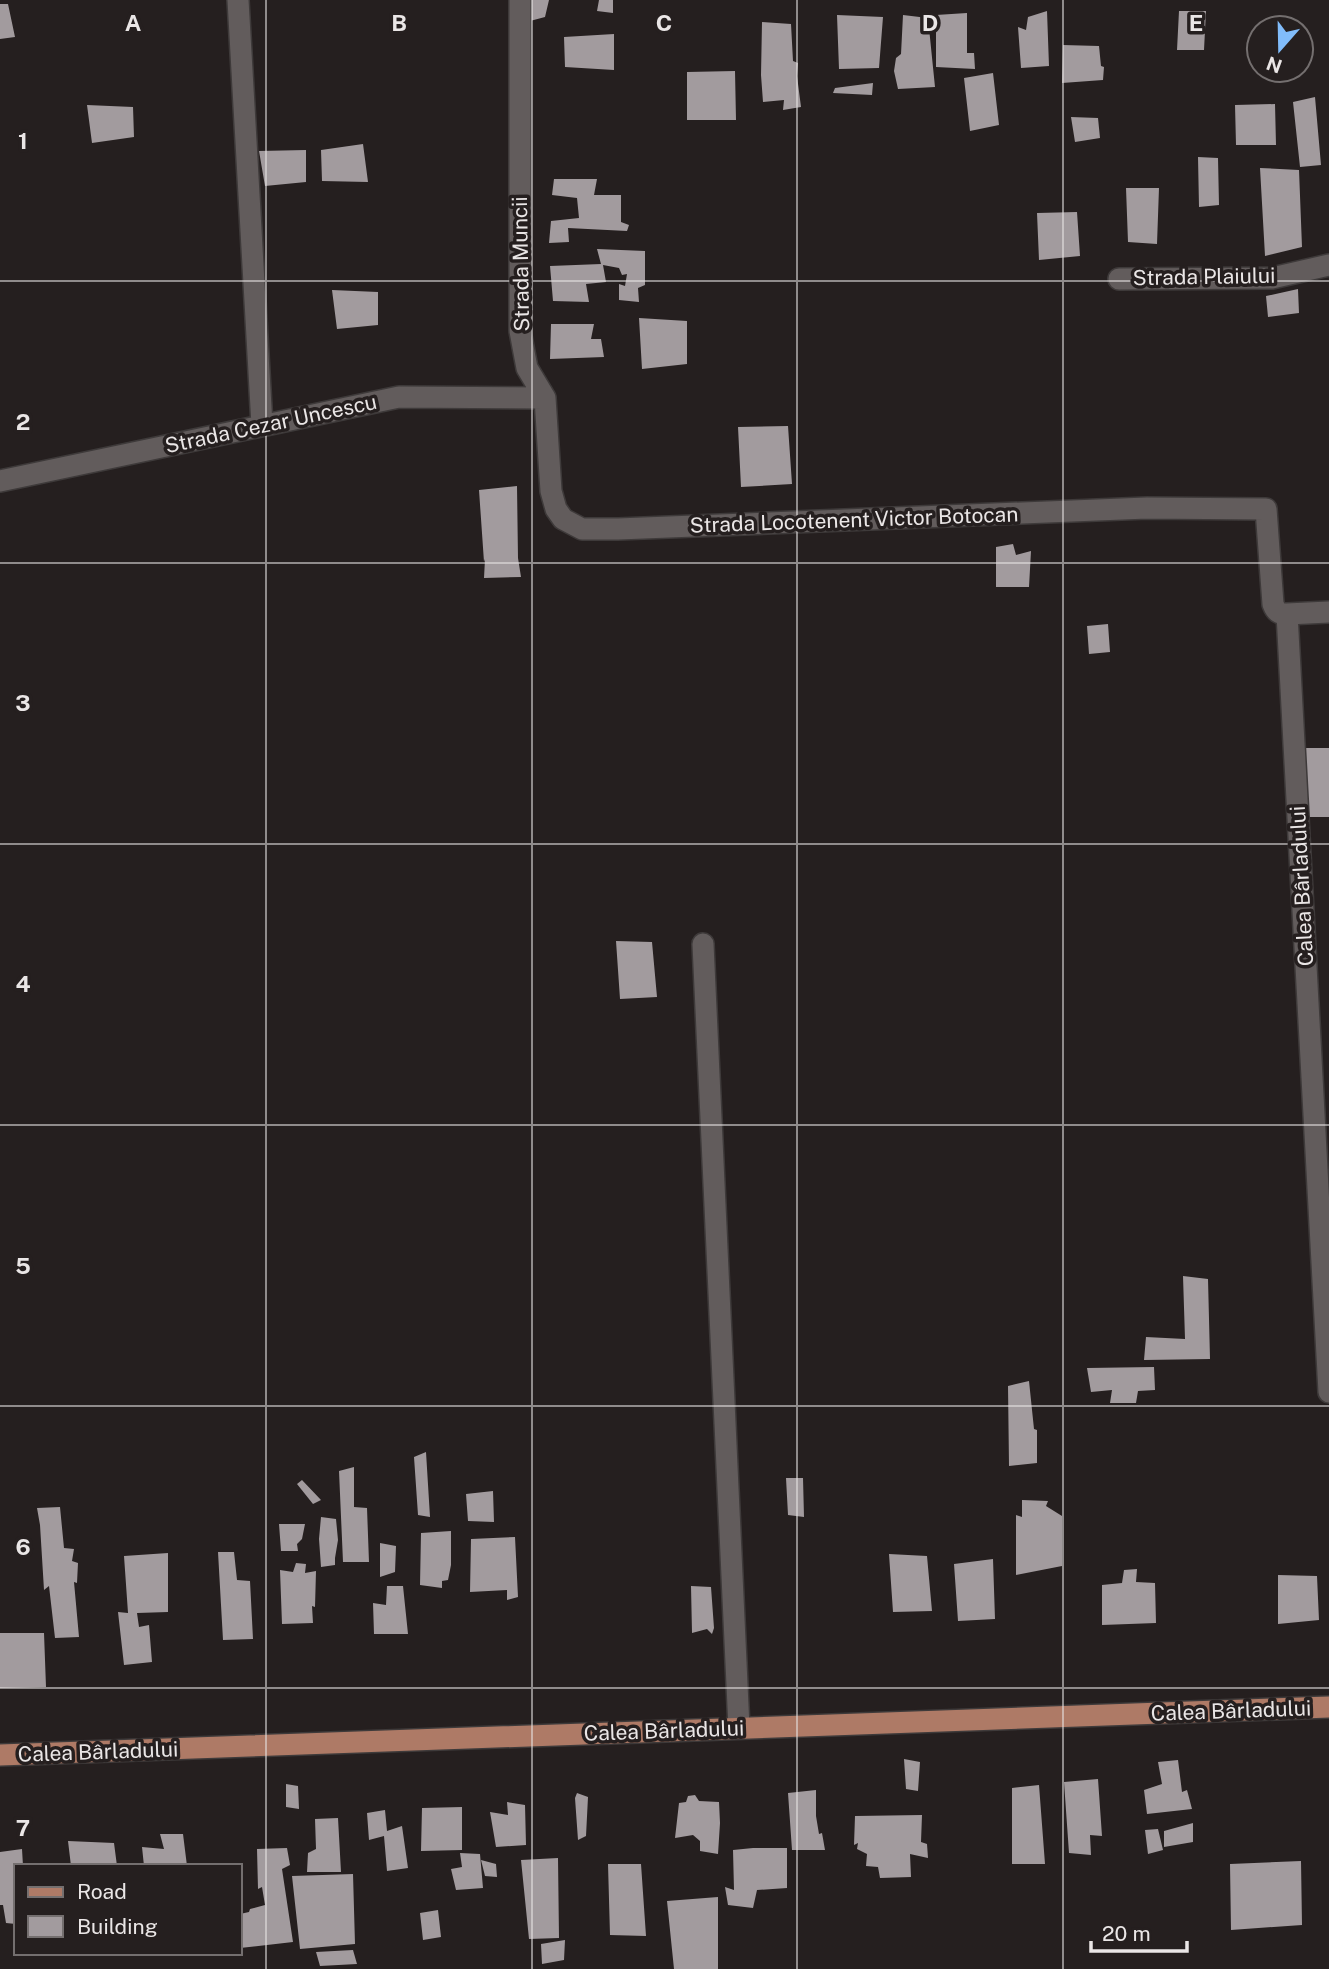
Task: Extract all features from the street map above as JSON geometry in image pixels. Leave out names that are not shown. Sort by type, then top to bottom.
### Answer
[{"type":"main road","name":"Calea Bârladului","points":[[0,1755],[1329,1707]]},
{"type":"street","points":[[237,0],[262,425]]},
{"type":"street","name":"Strada Muncii","points":[[520,0],[520,331],[527,368],[545,398],[551,491],[556,509],[563,519]]},
{"type":"street","name":"Strada Plaiului","points":[[1119,279],[1272,278],[1329,265]]},
{"type":"street","name":"Strada Cezar Uncescu","points":[[0,481],[399,397],[545,398]]},
{"type":"street","name":"Strada Locotenent Victor Botocan","points":[[563,519],[582,529],[618,529],[1147,508]]},
{"type":"street","name":"Calea Bârladului","points":[[1147,508],[1266,509],[1273,604],[1281,614],[1287,614],[1329,1392]]},
{"type":"street","points":[[1287,614],[1329,612]]},
{"type":"street","points":[[703,944],[739,1728]]},
{"type":"building","points":[[532,0],[549,0],[545,17],[530,21]]},
{"type":"building","points":[[599,0],[613,0],[613,13],[597,11]]},
{"type":"building","points":[[0,4],[8,4],[15,37],[0,39]]},
{"type":"building","points":[[1047,11],[1049,66],[1021,68],[1018,27],[1026,30],[1028,17]]},
{"type":"building","points":[[1179,11],[1206,11],[1204,50],[1177,50]]},
{"type":"building","points":[[967,13],[967,53],[974,53],[975,69],[936,67],[936,15]]},
{"type":"building","points":[[837,15],[883,17],[879,68],[839,69]]},
{"type":"building","points":[[903,15],[928,18],[935,87],[898,89],[894,71],[896,58],[901,54]]},
{"type":"building","points":[[762,22],[791,24],[793,61],[798,63],[801,107],[783,110],[784,100],[763,102]]},
{"type":"building","points":[[614,34],[614,70],[565,67],[564,37]]},
{"type":"building","points":[[1063,45],[1099,46],[1101,66],[1104,67],[1103,80],[1062,83]]},
{"type":"building","points":[[735,71],[736,120],[687,120],[687,72]]},
{"type":"building","points":[[993,73],[999,125],[970,131],[964,78]]},
{"type":"building","points":[[873,83],[872,95],[833,93],[835,88]]},
{"type":"building","points":[[1315,97],[1321,165],[1300,167],[1293,102]]},
{"type":"building","points":[[1275,104],[1276,145],[1236,145],[1235,105]]},
{"type":"building","points":[[87,105],[133,107],[134,137],[92,143]]},
{"type":"building","points":[[1071,117],[1098,118],[1100,138],[1075,142]]},
{"type":"building","points":[[363,144],[368,182],[322,181],[321,150]]},
{"type":"building","points":[[306,150],[306,182],[265,186],[259,151]]},
{"type":"building","points":[[1198,157],[1218,158],[1219,205],[1199,207]]},
{"type":"building","points":[[1260,168],[1299,170],[1302,247],[1265,256]]},
{"type":"building","points":[[554,179],[597,179],[594,195],[621,195],[621,222],[629,225],[627,231],[568,228],[569,242],[549,243],[551,221],[579,218],[577,198],[552,195]]},
{"type":"building","points":[[1126,188],[1159,188],[1157,244],[1128,242]]},
{"type":"building","points":[[1077,212],[1080,256],[1039,260],[1037,213]]},
{"type":"building","points":[[597,249],[645,251],[645,285],[638,288],[639,302],[619,300],[619,284],[625,286],[627,274],[622,275],[619,268],[603,265],[606,282],[586,284],[589,302],[553,301],[550,266],[601,264]]},
{"type":"building","points":[[1298,289],[1299,313],[1268,317],[1266,296]]},
{"type":"building","points":[[332,290],[378,292],[378,325],[337,329]]},
{"type":"building","points":[[639,318],[687,321],[687,364],[642,369]]},
{"type":"building","points":[[551,324],[594,324],[591,339],[601,339],[604,357],[550,359]]},
{"type":"building","points":[[788,426],[792,484],[741,487],[738,427]]},
{"type":"building","points":[[517,486],[518,558],[521,577],[484,578],[479,490]]},
{"type":"building","points":[[1013,544],[1016,555],[1031,551],[1029,587],[996,587],[996,547]]},
{"type":"building","points":[[1108,624],[1110,652],[1089,654],[1087,626]]},
{"type":"building","points":[[1305,748],[1329,748],[1329,817],[1309,817]]},
{"type":"building","points":[[616,941],[652,942],[657,997],[620,999]]},
{"type":"building","points":[[1183,1276],[1208,1279],[1210,1359],[1144,1360],[1146,1337],[1185,1339]]},
{"type":"building","points":[[1154,1367],[1155,1390],[1138,1391],[1136,1403],[1110,1403],[1112,1390],[1091,1392],[1087,1368]]},
{"type":"building","points":[[1029,1381],[1034,1429],[1037,1430],[1037,1463],[1009,1466],[1008,1386]]},
{"type":"building","points":[[426,1452],[430,1517],[418,1515],[414,1457]]},
{"type":"building","points":[[354,1467],[354,1507],[367,1508],[369,1562],[343,1562],[339,1471]]},
{"type":"building","points":[[786,1478],[803,1478],[804,1517],[788,1515]]},
{"type":"building","points":[[302,1480],[321,1500],[313,1504],[297,1484]]},
{"type":"building","points":[[493,1491],[494,1522],[468,1521],[466,1494]]},
{"type":"building","points":[[1022,1500],[1048,1501],[1046,1506],[1062,1516],[1062,1566],[1016,1575],[1016,1515],[1022,1517]]},
{"type":"building","points":[[60,1507],[64,1548],[74,1549],[72,1561],[78,1563],[77,1583],[74,1582],[79,1637],[55,1638],[49,1586],[44,1590],[37,1508]]},
{"type":"building","points":[[321,1517],[336,1519],[338,1540],[335,1565],[321,1567],[319,1539]]},
{"type":"building","points":[[279,1524],[305,1524],[302,1539],[297,1544],[298,1551],[281,1551]]},
{"type":"building","points":[[451,1531],[448,1580],[442,1581],[442,1588],[420,1585],[421,1533]]},
{"type":"building","points":[[515,1537],[518,1597],[507,1600],[507,1590],[470,1592],[471,1539]]},
{"type":"building","points":[[380,1543],[396,1546],[395,1572],[380,1577]]},
{"type":"building","points":[[218,1552],[234,1552],[237,1580],[250,1581],[253,1639],[223,1640]]},
{"type":"building","points":[[168,1553],[168,1612],[137,1613],[139,1627],[149,1625],[152,1662],[124,1665],[118,1612],[128,1613],[124,1556]]},
{"type":"building","points":[[889,1554],[927,1556],[932,1611],[893,1612]]},
{"type":"building","points":[[993,1559],[995,1619],[958,1621],[954,1564]]},
{"type":"building","points":[[296,1563],[306,1564],[305,1573],[316,1571],[313,1623],[282,1624],[280,1570],[293,1572]]},
{"type":"building","points":[[1137,1569],[1136,1582],[1155,1583],[1156,1623],[1102,1625],[1102,1585],[1122,1583],[1124,1570]]},
{"type":"building","points":[[1278,1575],[1317,1576],[1319,1620],[1278,1624]]},
{"type":"building","points":[[387,1586],[403,1586],[408,1634],[374,1634],[373,1603],[386,1605]]},
{"type":"building","points":[[691,1586],[711,1587],[714,1628],[712,1634],[707,1629],[692,1633]]},
{"type":"building","points":[[0,1633],[44,1633],[46,1687],[0,1688]]},
{"type":"building","points":[[904,1759],[920,1762],[918,1791],[906,1789]]},
{"type":"building","points":[[1178,1760],[1182,1792],[1187,1790],[1192,1809],[1147,1814],[1144,1790],[1162,1784],[1158,1762]]},
{"type":"building","points":[[1098,1779],[1102,1836],[1090,1835],[1091,1855],[1069,1853],[1064,1782]]},
{"type":"building","points":[[286,1784],[298,1786],[299,1809],[286,1807]]},
{"type":"building","points":[[1039,1785],[1045,1864],[1012,1864],[1012,1788]]},
{"type":"building","points":[[816,1790],[816,1816],[825,1850],[792,1850],[788,1793]]},
{"type":"building","points":[[577,1793],[588,1797],[586,1836],[578,1840],[575,1798]]},
{"type":"building","points":[[695,1795],[699,1801],[719,1802],[718,1854],[700,1851],[700,1841],[693,1835],[675,1838],[679,1803],[686,1802],[688,1796]]},
{"type":"building","points":[[507,1802],[525,1805],[526,1845],[496,1847],[490,1812],[508,1815]]},
{"type":"building","points":[[462,1807],[462,1850],[421,1851],[422,1808]]},
{"type":"building","points":[[385,1810],[387,1831],[402,1826],[408,1868],[387,1871],[384,1836],[369,1840],[367,1813]]},
{"type":"building","points":[[922,1815],[921,1842],[927,1844],[928,1858],[910,1854],[911,1877],[880,1878],[878,1867],[866,1866],[867,1854],[857,1849],[858,1843],[854,1845],[855,1816]]},
{"type":"building","points":[[338,1818],[341,1872],[307,1872],[308,1853],[316,1849],[315,1819]]},
{"type":"building","points":[[1193,1823],[1193,1842],[1164,1847],[1164,1831]]},
{"type":"building","points":[[1158,1829],[1163,1850],[1148,1854],[1145,1830]]},
{"type":"building","points":[[160,1834],[183,1834],[187,1864],[144,1864],[142,1847],[164,1849]]},
{"type":"building","points":[[68,1841],[114,1843],[117,1864],[71,1864]]},
{"type":"building","points":[[287,1848],[290,1865],[282,1869],[293,1942],[242,1948],[242,1914],[265,1905],[262,1887],[258,1889],[257,1849]]},
{"type":"building","points":[[787,1848],[787,1888],[757,1890],[753,1908],[728,1905],[725,1887],[734,1890],[733,1850]]},
{"type":"building","points":[[22,1849],[23,1864],[14,1864],[14,1924],[6,1923],[3,1905],[0,1905],[0,1852]]},
{"type":"building","points":[[460,1853],[480,1854],[483,1888],[456,1890],[451,1869],[462,1867]]},
{"type":"building","points":[[558,1858],[559,1938],[529,1939],[521,1860]]},
{"type":"building","points":[[481,1860],[496,1864],[497,1877],[485,1876]]},
{"type":"building","points":[[1301,1861],[1302,1925],[1231,1930],[1230,1864]]},
{"type":"building","points":[[608,1864],[641,1864],[646,1936],[610,1935]]},
{"type":"building","points":[[353,1874],[355,1944],[300,1949],[292,1876]]},
{"type":"building","points":[[718,1897],[718,1969],[674,1969],[667,1901]]},
{"type":"building","points":[[438,1910],[441,1937],[423,1940],[420,1913]]},
{"type":"building","points":[[565,1940],[564,1960],[542,1964],[541,1944]]},
{"type":"building","points":[[353,1950],[357,1964],[320,1966],[316,1952]]}]
